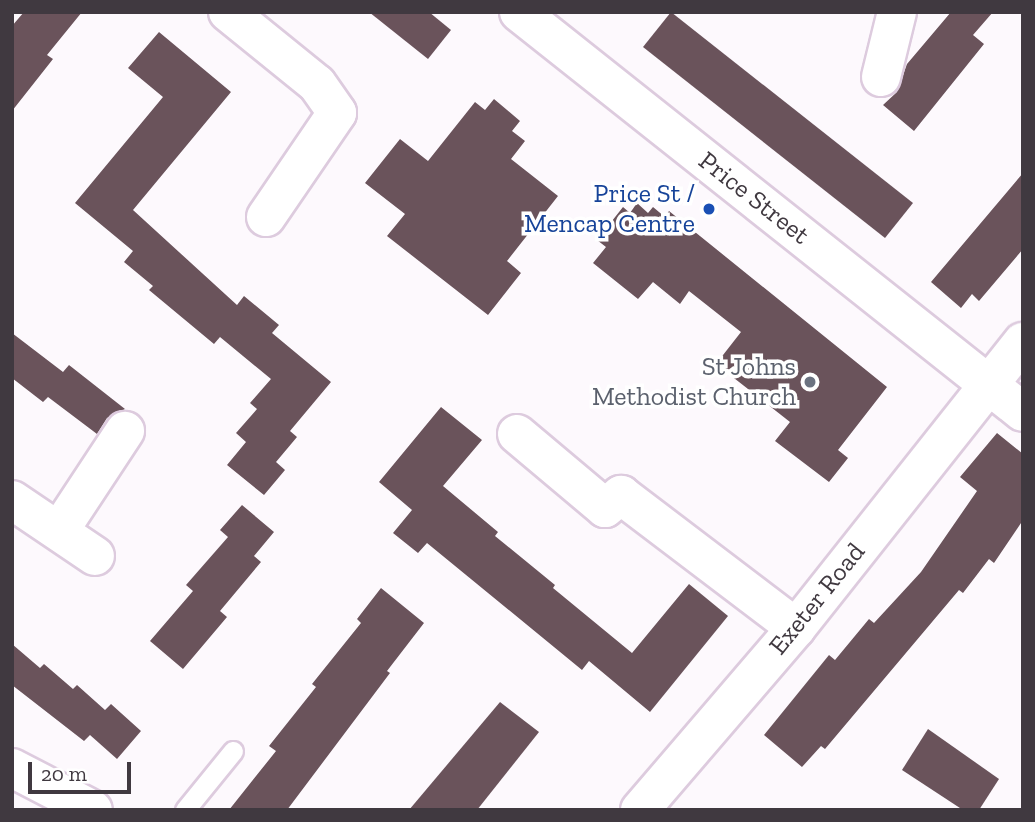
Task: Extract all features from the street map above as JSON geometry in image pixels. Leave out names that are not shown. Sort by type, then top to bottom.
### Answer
[{"type":"street","points":[[228,12],[317,85],[337,113],[266,217]]},
{"type":"street","name":"Price Street","points":[[519,12],[1023,412]]},
{"type":"street","points":[[881,77],[897,12]]},
{"type":"street","name":"Exeter Road","points":[[640,810],[796,628],[1023,342]]},
{"type":"street","points":[[59,531],[125,431]]},
{"type":"street","points":[[517,434],[604,508],[621,495],[796,628]]},
{"type":"street","points":[[12,500],[94,556]]},
{"type":"street","points":[[12,768],[93,810]]},
{"type":"lane","points":[[185,810],[233,751]]},
{"type":"building","points":[[24,12],[82,12],[47,55],[53,59],[12,111],[12,26]]},
{"type":"building","points":[[369,12],[429,12],[451,30],[428,59]]},
{"type":"building","points":[[671,12],[913,203],[885,238],[643,47]]},
{"type":"building","points":[[951,12],[993,12],[973,35],[984,44],[914,131],[883,105],[897,92],[907,64]]},
{"type":"building","points":[[159,32],[231,92],[133,210],[237,305],[244,296],[279,325],[272,333],[331,382],[290,431],[297,437],[276,462],[285,470],[264,495],[227,465],[246,442],[236,433],[257,409],[250,403],[271,379],[220,337],[214,344],[149,290],[153,286],[124,262],[133,251],[75,203],[163,97],[128,68]]},
{"type":"building","points":[[494,99],[520,121],[512,131],[525,141],[511,159],[558,196],[507,261],[521,273],[488,315],[387,236],[405,214],[365,183],[400,139],[428,161],[475,102],[485,110]]},
{"type":"building","points":[[1023,173],[1023,249],[979,301],[972,294],[961,308],[931,282]]},
{"type":"building","points":[[637,203],[648,213],[653,207],[665,217],[669,211],[887,387],[838,450],[848,458],[829,482],[775,441],[790,422],[716,364],[741,332],[689,291],[680,304],[653,282],[638,299],[593,263],[606,247],[597,240],[623,207],[630,213]]},
{"type":"building","points":[[12,333],[63,372],[69,365],[125,409],[107,418],[97,434],[48,397],[43,402],[12,378]]},
{"type":"building","points":[[441,407],[482,440],[443,486],[498,532],[495,536],[555,585],[553,588],[632,653],[689,584],[728,616],[650,712],[589,661],[582,670],[427,543],[418,553],[393,533],[412,510],[379,482]]},
{"type":"building","points":[[997,433],[1023,454],[1023,520],[994,563],[989,559],[963,593],[959,590],[825,749],[821,746],[802,767],[764,735],[829,655],[835,660],[869,619],[874,623],[921,572],[977,491],[960,477]]},
{"type":"building","points":[[242,505],[274,532],[254,556],[261,562],[220,611],[227,617],[183,669],[150,641],[193,591],[186,585],[228,537],[220,530]]},
{"type":"building","points":[[381,588],[424,623],[387,671],[390,673],[287,810],[229,810],[276,751],[269,746],[316,687],[312,684],[361,623],[357,619]]},
{"type":"building","points":[[12,644],[40,668],[44,664],[73,689],[77,685],[105,710],[111,704],[141,731],[117,759],[90,735],[84,741],[12,685]]},
{"type":"building","points":[[500,702],[539,732],[477,810],[409,810]]},
{"type":"building","points":[[928,729],[999,779],[979,810],[963,810],[902,770]]},
{"type":"place","name":"Price St / Mencap Centre","points":[[709,209]]},
{"type":"place","name":"St Johns Methodist Church","points":[[810,382]]}]
